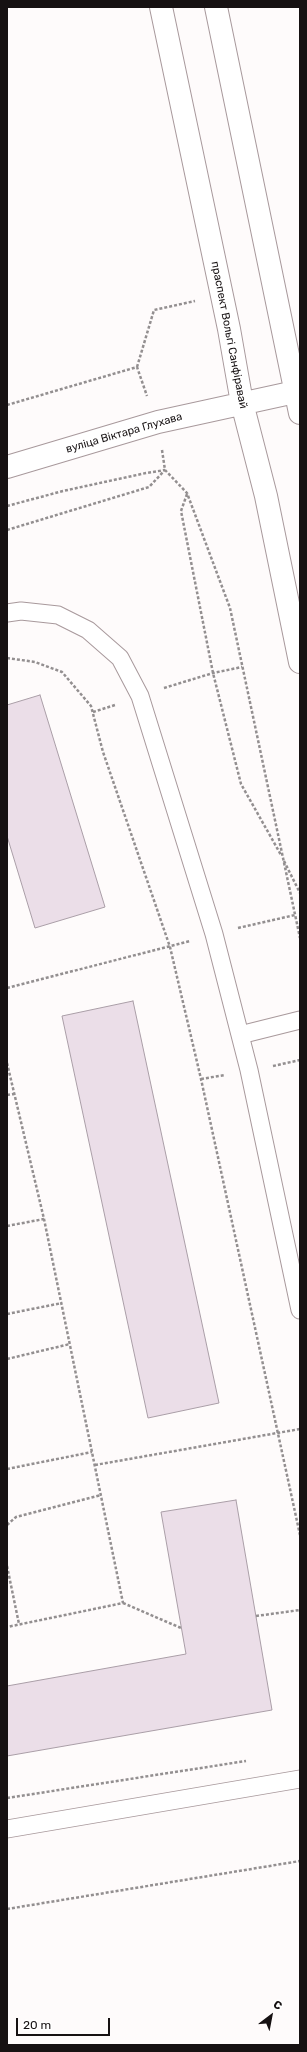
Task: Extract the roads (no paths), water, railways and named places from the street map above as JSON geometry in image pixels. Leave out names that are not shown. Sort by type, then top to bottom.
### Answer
[{"type":"street","name":"праспект Вольгі Санфіравай","points":[[161,7],[229,329],[242,403],[266,496],[300,662]]},
{"type":"street","points":[[216,7],[300,413]]},
{"type":"street","name":"вуліца Віктара Глухава","points":[[7,467],[158,422],[295,392]]},
{"type":"lane","points":[[7,613],[22,611],[58,615],[88,630],[120,658],[140,696],[214,934],[249,1070],[300,1310]]},
{"type":"lane","points":[[240,1035],[300,1020]]},
{"type":"lane","points":[[7,1829],[300,1779]]}]
